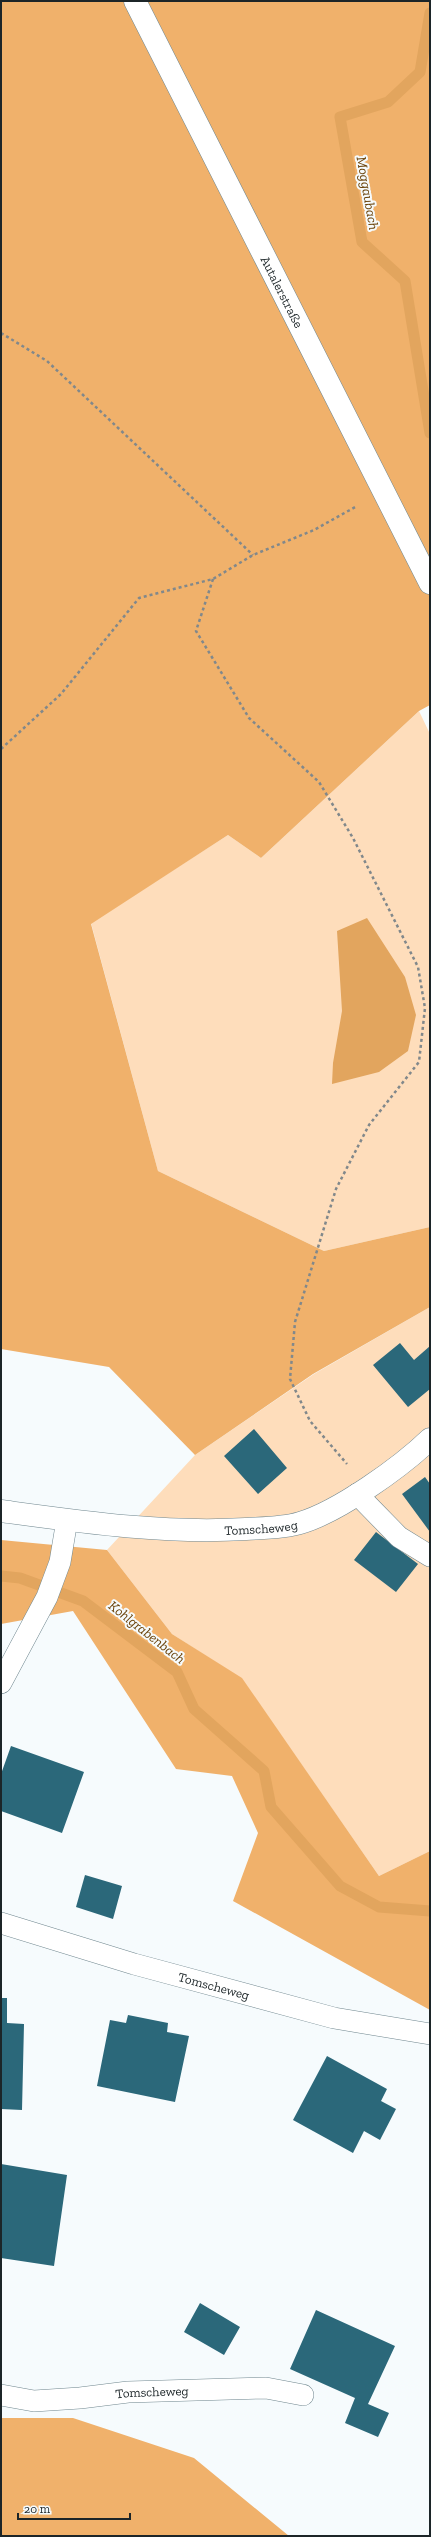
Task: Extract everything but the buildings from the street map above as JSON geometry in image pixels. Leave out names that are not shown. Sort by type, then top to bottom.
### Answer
[{"type":"main road","name":"Autalerstraße","points":[[135,1],[430,583]]},
{"type":"main road","name":"Tomscheweg","points":[[1,1511],[67,1520],[200,1532],[300,1523],[327,1512],[362,1490],[430,1439]]},
{"type":"lane","points":[[362,1490],[399,1537],[430,1556]]},
{"type":"lane","points":[[1,1684],[47,1597],[60,1562],[67,1520]]},
{"type":"lane","name":"Tomscheweg","points":[[1,1923],[134,1964],[334,2018],[430,2034]]},
{"type":"lane","name":"Tomscheweg","points":[[3,2400],[34,2401],[128,2392],[200,2388],[266,2388],[303,2395]]},
{"type":"path","points":[[1,333],[46,361],[253,555]]},
{"type":"path","points":[[1,749],[62,694],[139,598],[213,579],[253,555],[314,530],[383,491]]},
{"type":"path","points":[[213,579],[196,631],[249,718],[319,782],[353,838],[418,967],[425,1008],[419,1062],[369,1125],[336,1189],[296,1322],[290,1379],[310,1421],[362,1490]]},
{"type":"shaded area","points":[[1,1],[430,1],[430,705],[419,711],[261,858],[228,835],[91,924],[158,1171],[324,1251],[430,1227],[430,1307],[313,1374],[195,1455],[109,1367],[1,1349]]},
{"type":"shaded area","points":[[419,711],[430,734],[430,1227],[324,1251],[158,1171],[91,923],[228,835],[261,858]]},
{"type":"shaded area","points":[[367,918],[405,977],[416,1015],[408,1051],[379,1072],[332,1084],[333,1063],[342,1011],[337,931]]},
{"type":"shaded area","points":[[430,1307],[430,1851],[379,1876],[242,1679],[172,1634],[107,1550],[195,1455],[314,1374]]},
{"type":"shaded area","points":[[1,1540],[107,1550],[172,1634],[242,1678],[379,1876],[430,1851],[430,2010],[233,1901],[258,1833],[232,1776],[176,1769],[73,1611],[1,1624]]},
{"type":"shaded area","points":[[1,2418],[73,2418],[194,2458],[289,2536],[1,2536]]},
{"type":"waterway","name":"Moggaubach","points":[[430,13],[420,72],[388,102],[340,117],[362,242],[405,281],[430,433]]},
{"type":"waterway","name":"Kohlgrabenbach","points":[[1,1576],[20,1578],[83,1601],[177,1672],[194,1709],[264,1771],[271,1807],[340,1886],[379,1907],[430,1911]]}]
